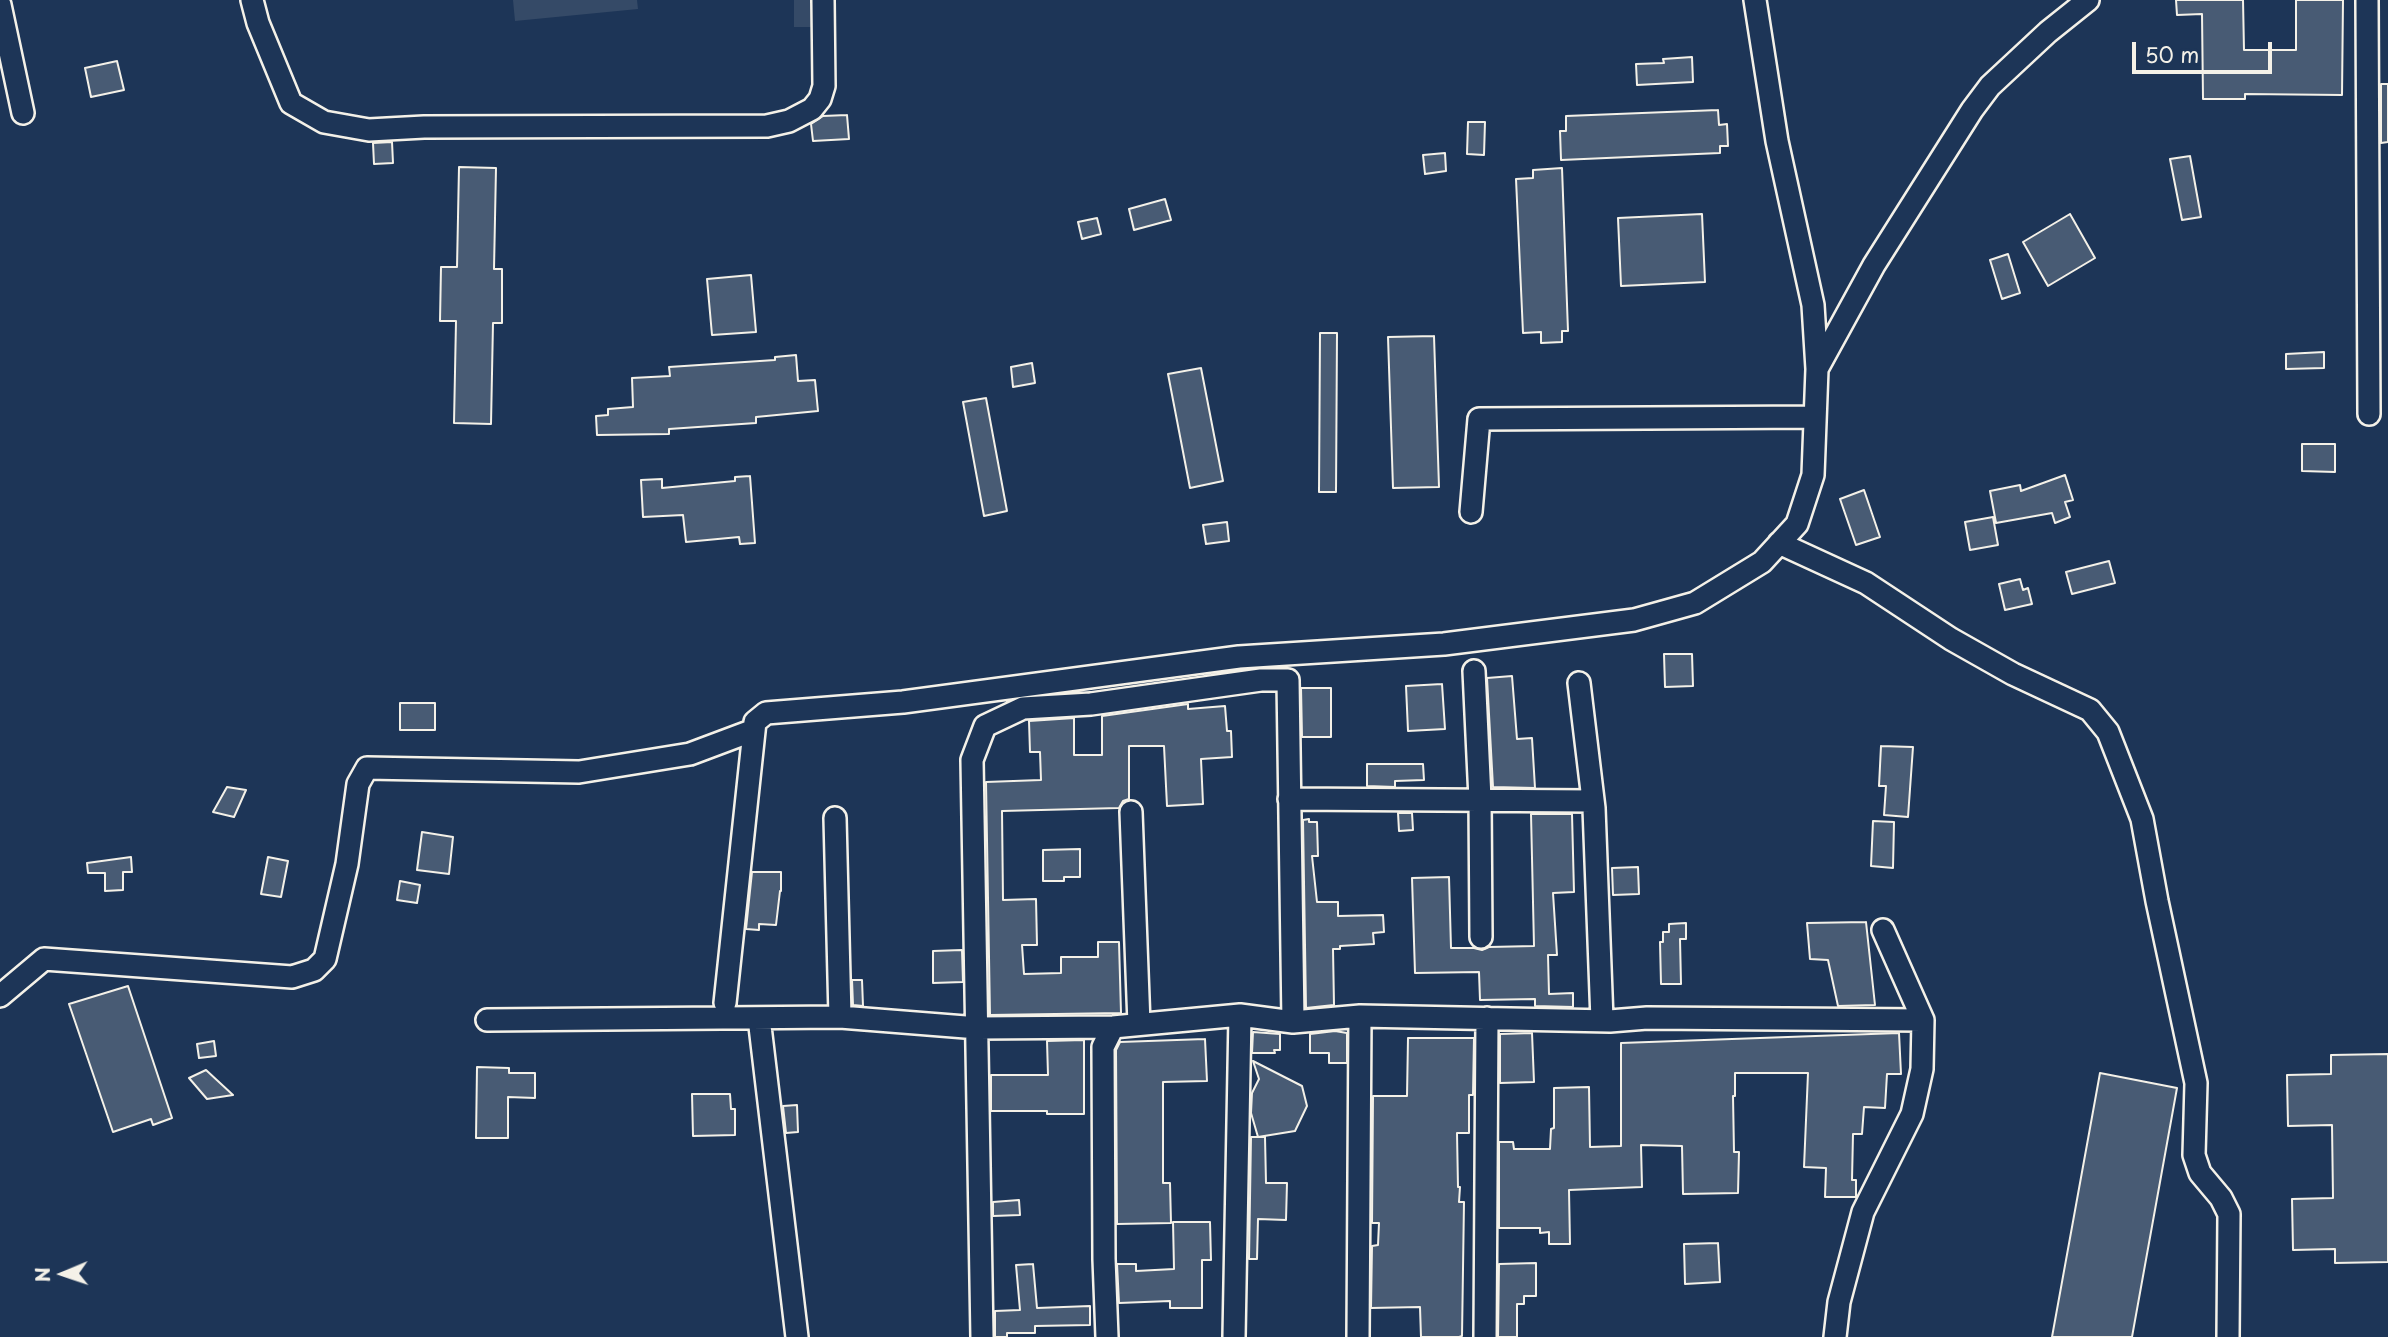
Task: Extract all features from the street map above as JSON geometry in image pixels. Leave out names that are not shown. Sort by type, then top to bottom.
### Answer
[{"type":"street","points":[[252,0],[258,23],[292,103],[324,122],[369,130],[424,127],[768,126],[789,121],[812,110],[820,100],[824,86],[823,0]]},
{"type":"street","points":[[725,1003],[755,722],[766,713],[903,702],[1239,657],[1444,644],[1634,620],[1695,603],[1762,562],[1797,524],[1814,475],[1817,369],[1813,305],[1777,141],[1755,0]]},
{"type":"street","points":[[1817,369],[1874,265],[1972,110],[1990,86],[2048,32],[2088,0]]},
{"type":"street","points":[[2367,0],[2378,44],[2369,414]]},
{"type":"street","points":[[0,5],[23,113]]},
{"type":"street","points":[[1471,512],[1479,419],[1815,417]]},
{"type":"street","points":[[1779,543],[1867,583],[1951,639],[2013,674],[2090,710],[2108,732],[2142,819],[2196,1083],[2194,1155],[2200,1173],[2221,1198],[2229,1214],[2228,1337]]},
{"type":"street","points":[[1474,671],[1480,799],[1480,937]]},
{"type":"street","points":[[982,1337],[972,760],[985,726],[1023,708],[1091,704],[1261,681],[1288,680],[1293,1022]]},
{"type":"street","points":[[1579,683],[1593,801],[1602,1020]]},
{"type":"street","points":[[0,996],[44,959],[292,977],[314,970],[325,959],[347,863],[358,784],[367,768],[579,772],[690,754],[754,730]]},
{"type":"street","points":[[1289,799],[1593,801]]},
{"type":"street","points":[[1130,812],[1139,1024]]},
{"type":"street","points":[[835,818],[840,1017]]},
{"type":"street","points":[[1835,1337],[1839,1302],[1863,1212],[1912,1114],[1922,1069],[1923,1020],[1883,930]]},
{"type":"street","points":[[1234,1337],[1240,1016]]},
{"type":"street","points":[[486,1020],[840,1017],[978,1028],[1113,1027],[1240,1016],[1293,1022],[1360,1016],[1602,1020],[1923,1020]]},
{"type":"street","points":[[1358,1337],[1360,1016]]},
{"type":"street","points":[[759,1018],[797,1337]]},
{"type":"street","points":[[1485,1337],[1487,1018]]},
{"type":"street","points":[[1107,1337],[1103,1047],[1113,1027]]},
{"type":"shaded area","points":[[513,0],[637,0],[638,9],[515,21]]},
{"type":"shaded area","points":[[794,0],[810,0],[811,27],[794,27]]},
{"type":"building","points":[[2176,0],[2243,0],[2244,50],[2296,50],[2296,0],[2343,0],[2342,95],[2245,94],[2245,99],[2203,99],[2202,14],[2177,15]]},
{"type":"building","points":[[1692,57],[1693,82],[1637,85],[1636,64],[1664,63],[1663,59]]},
{"type":"building","points":[[117,61],[124,90],[91,97],[85,68]]},
{"type":"building","points":[[2381,84],[2388,84],[2388,142],[2381,143]]},
{"type":"building","points":[[1718,110],[1719,125],[1727,124],[1728,146],[1720,146],[1720,153],[1561,160],[1560,131],[1566,131],[1566,116]]},
{"type":"building","points":[[847,115],[849,139],[813,141],[811,124],[823,116]]},
{"type":"building","points":[[1468,122],[1485,122],[1484,155],[1467,154]]},
{"type":"building","points":[[392,142],[393,163],[374,164],[373,143]]},
{"type":"building","points":[[1445,153],[1446,171],[1425,174],[1423,155]]},
{"type":"building","points":[[2190,156],[2201,217],[2182,220],[2170,159]]},
{"type":"building","points":[[459,167],[496,168],[494,269],[502,269],[502,323],[493,323],[491,424],[454,423],[456,321],[440,321],[441,267],[457,267]]},
{"type":"building","points":[[1562,168],[1568,331],[1562,331],[1562,342],[1541,343],[1541,332],[1523,333],[1516,179],[1533,178],[1533,170]]},
{"type":"building","points":[[1165,199],[1171,220],[1134,230],[1129,209]]},
{"type":"building","points":[[1702,214],[1705,282],[1621,286],[1618,218]]},
{"type":"building","points":[[2070,214],[2095,258],[2048,286],[2023,242]]},
{"type":"building","points":[[1097,218],[1101,234],[1082,239],[1078,222]]},
{"type":"building","points":[[2008,254],[2020,293],[2002,299],[1990,260]]},
{"type":"building","points":[[751,275],[756,332],[712,335],[707,279]]},
{"type":"building","points":[[1320,333],[1337,333],[1336,492],[1319,492]]},
{"type":"building","points":[[1434,336],[1439,487],[1393,488],[1388,337]]},
{"type":"building","points":[[2324,352],[2324,368],[2286,369],[2286,354]]},
{"type":"building","points":[[796,355],[798,381],[815,380],[818,411],[756,417],[756,423],[669,429],[669,434],[597,435],[596,416],[608,415],[608,409],[633,407],[632,378],[670,376],[669,367],[775,360],[775,357]]},
{"type":"building","points":[[1032,363],[1035,383],[1013,387],[1011,367]]},
{"type":"building","points":[[1201,368],[1223,481],[1190,488],[1168,374]]},
{"type":"building","points":[[986,398],[1007,511],[984,516],[963,402]]},
{"type":"building","points":[[2302,444],[2335,444],[2335,472],[2302,471]]},
{"type":"building","points":[[2065,475],[2073,500],[2065,502],[2070,517],[2055,523],[2052,513],[1996,523],[1990,491],[2020,485],[2021,491]]},
{"type":"building","points":[[750,476],[755,543],[740,544],[739,537],[686,542],[683,515],[643,517],[641,480],[662,479],[662,488],[735,481],[735,477]]},
{"type":"building","points":[[1864,490],[1880,537],[1856,545],[1840,499]]},
{"type":"building","points":[[1993,517],[1998,545],[1970,550],[1965,522]]},
{"type":"building","points":[[1227,522],[1229,541],[1206,544],[1203,525]]},
{"type":"building","points":[[2109,561],[2115,583],[2072,594],[2066,572]]},
{"type":"building","points":[[2020,579],[2023,590],[2028,588],[2032,604],[2005,610],[1999,584]]},
{"type":"building","points":[[1664,654],[1692,654],[1693,686],[1665,687]]},
{"type":"building","points":[[1512,676],[1517,739],[1532,738],[1535,788],[1493,787],[1487,678]]},
{"type":"building","points":[[1442,684],[1445,729],[1408,731],[1406,686]]},
{"type":"building","points":[[1301,688],[1331,688],[1331,737],[1302,737]]},
{"type":"building","points":[[400,703],[435,703],[435,730],[400,730]]},
{"type":"building","points":[[1188,704],[1188,709],[1225,706],[1227,731],[1231,731],[1232,757],[1201,759],[1203,804],[1167,806],[1164,746],[1129,746],[1129,799],[1123,801],[1119,808],[1002,811],[1003,900],[1036,899],[1037,945],[1022,945],[1024,974],[1061,973],[1061,957],[1098,957],[1098,942],[1119,942],[1121,1013],[990,1015],[986,782],[1041,780],[1040,752],[1030,752],[1029,721],[1074,718],[1074,755],[1102,755],[1102,716]]},
{"type":"building","points":[[1881,746],[1913,747],[1908,817],[1884,815],[1886,786],[1879,786]]},
{"type":"building","points":[[1367,764],[1423,764],[1424,780],[1395,781],[1395,787],[1367,786]]},
{"type":"building","points":[[227,787],[246,790],[234,817],[213,812]]},
{"type":"building","points":[[1398,813],[1412,813],[1413,830],[1399,831]]},
{"type":"building","points":[[1531,814],[1572,814],[1574,892],[1553,893],[1557,955],[1548,955],[1549,994],[1573,993],[1573,1007],[1535,1006],[1535,999],[1480,1000],[1479,972],[1415,973],[1412,878],[1449,877],[1451,948],[1482,950],[1489,947],[1534,946]]},
{"type":"building","points":[[1309,819],[1309,822],[1317,822],[1318,856],[1312,856],[1317,902],[1338,902],[1338,916],[1383,915],[1384,932],[1373,933],[1374,944],[1340,946],[1340,949],[1333,949],[1334,1005],[1306,1008],[1303,820]]},
{"type":"building","points":[[1873,821],[1894,822],[1893,868],[1871,866]]},
{"type":"building","points":[[422,832],[453,837],[449,874],[417,870]]},
{"type":"building","points":[[1080,849],[1080,877],[1064,877],[1064,881],[1043,881],[1043,850]]},
{"type":"building","points":[[131,857],[132,872],[123,872],[123,890],[105,891],[105,873],[88,873],[87,863]]},
{"type":"building","points":[[268,857],[288,861],[281,897],[261,894]]},
{"type":"building","points":[[1638,867],[1639,894],[1613,895],[1612,868]]},
{"type":"building","points":[[752,872],[781,872],[776,925],[759,924],[759,930],[746,929]]},
{"type":"building","points":[[400,881],[420,885],[417,903],[397,900]]},
{"type":"building","points":[[1866,922],[1875,1005],[1838,1006],[1828,960],[1810,959],[1807,923]]},
{"type":"building","points":[[1686,923],[1686,939],[1680,939],[1681,984],[1661,984],[1660,942],[1663,942],[1663,932],[1669,932],[1669,924]]},
{"type":"building","points":[[962,950],[963,982],[933,983],[933,951]]},
{"type":"building","points":[[852,980],[862,980],[863,1006],[853,1005]]},
{"type":"building","points":[[128,986],[172,1118],[153,1125],[151,1119],[113,1132],[69,1004]]},
{"type":"building","points":[[1335,1031],[1347,1033],[1347,1063],[1329,1063],[1329,1053],[1310,1053],[1310,1034]]},
{"type":"building","points":[[1253,1032],[1280,1034],[1280,1050],[1274,1050],[1275,1053],[1252,1053]]},
{"type":"building","points":[[1532,1033],[1534,1082],[1500,1083],[1500,1034]]},
{"type":"building","points":[[1899,1033],[1901,1074],[1887,1074],[1885,1108],[1864,1107],[1862,1134],[1853,1134],[1852,1180],[1856,1180],[1856,1197],[1825,1197],[1826,1168],[1804,1167],[1808,1073],[1735,1073],[1734,1152],[1739,1152],[1738,1193],[1683,1194],[1682,1146],[1641,1145],[1642,1187],[1569,1190],[1570,1244],[1549,1244],[1549,1232],[1540,1233],[1540,1228],[1499,1228],[1499,1142],[1513,1142],[1514,1149],[1550,1149],[1551,1129],[1554,1128],[1554,1088],[1589,1087],[1590,1147],[1621,1146],[1621,1043]]},
{"type":"building","points":[[1408,1038],[1474,1038],[1469,1133],[1457,1133],[1459,1202],[1464,1202],[1462,1336],[1459,1337],[1421,1337],[1420,1307],[1371,1308],[1372,1246],[1378,1245],[1379,1223],[1372,1223],[1373,1096],[1407,1096]]},
{"type":"building","points":[[1205,1039],[1207,1081],[1163,1082],[1163,1183],[1170,1183],[1171,1223],[1117,1224],[1116,1050],[1120,1042]]},
{"type":"building","points":[[1084,1040],[1084,1114],[991,1111],[991,1075],[1048,1075],[1047,1041]]},
{"type":"building","points":[[214,1041],[216,1056],[199,1058],[197,1044]]},
{"type":"building","points":[[2388,1054],[2388,1262],[2335,1263],[2335,1249],[2293,1250],[2292,1199],[2333,1198],[2332,1125],[2288,1126],[2287,1075],[2331,1074],[2331,1055]]},
{"type":"building","points":[[1253,1061],[1302,1086],[1307,1106],[1295,1131],[1258,1137],[1251,1113],[1252,1093],[1259,1079]]},
{"type":"building","points":[[477,1067],[509,1068],[509,1073],[535,1073],[535,1098],[508,1097],[508,1138],[476,1138]]},
{"type":"building","points":[[206,1070],[233,1095],[207,1099],[189,1078]]},
{"type":"building","points":[[2100,1073],[2177,1088],[2132,1337],[2052,1337]]},
{"type":"building","points":[[692,1094],[730,1094],[731,1109],[735,1109],[735,1135],[693,1136]]},
{"type":"building","points":[[797,1105],[798,1132],[786,1133],[783,1106]]},
{"type":"building","points":[[1251,1137],[1265,1137],[1266,1183],[1287,1183],[1286,1220],[1258,1219],[1257,1259],[1249,1259]]},
{"type":"building","points":[[1019,1200],[1020,1215],[993,1216],[993,1202]]},
{"type":"building","points":[[1173,1222],[1210,1222],[1211,1260],[1202,1260],[1202,1308],[1170,1308],[1170,1301],[1119,1303],[1117,1264],[1136,1264],[1136,1271],[1174,1269]]},
{"type":"building","points":[[1718,1243],[1720,1282],[1685,1284],[1684,1244]]},
{"type":"building","points":[[1536,1263],[1536,1296],[1524,1296],[1524,1304],[1517,1304],[1517,1337],[1498,1337],[1499,1264]]},
{"type":"building","points":[[1033,1264],[1037,1308],[1090,1306],[1090,1325],[1035,1326],[1035,1333],[1007,1333],[1007,1337],[995,1337],[995,1311],[1020,1310],[1016,1265]]}]
